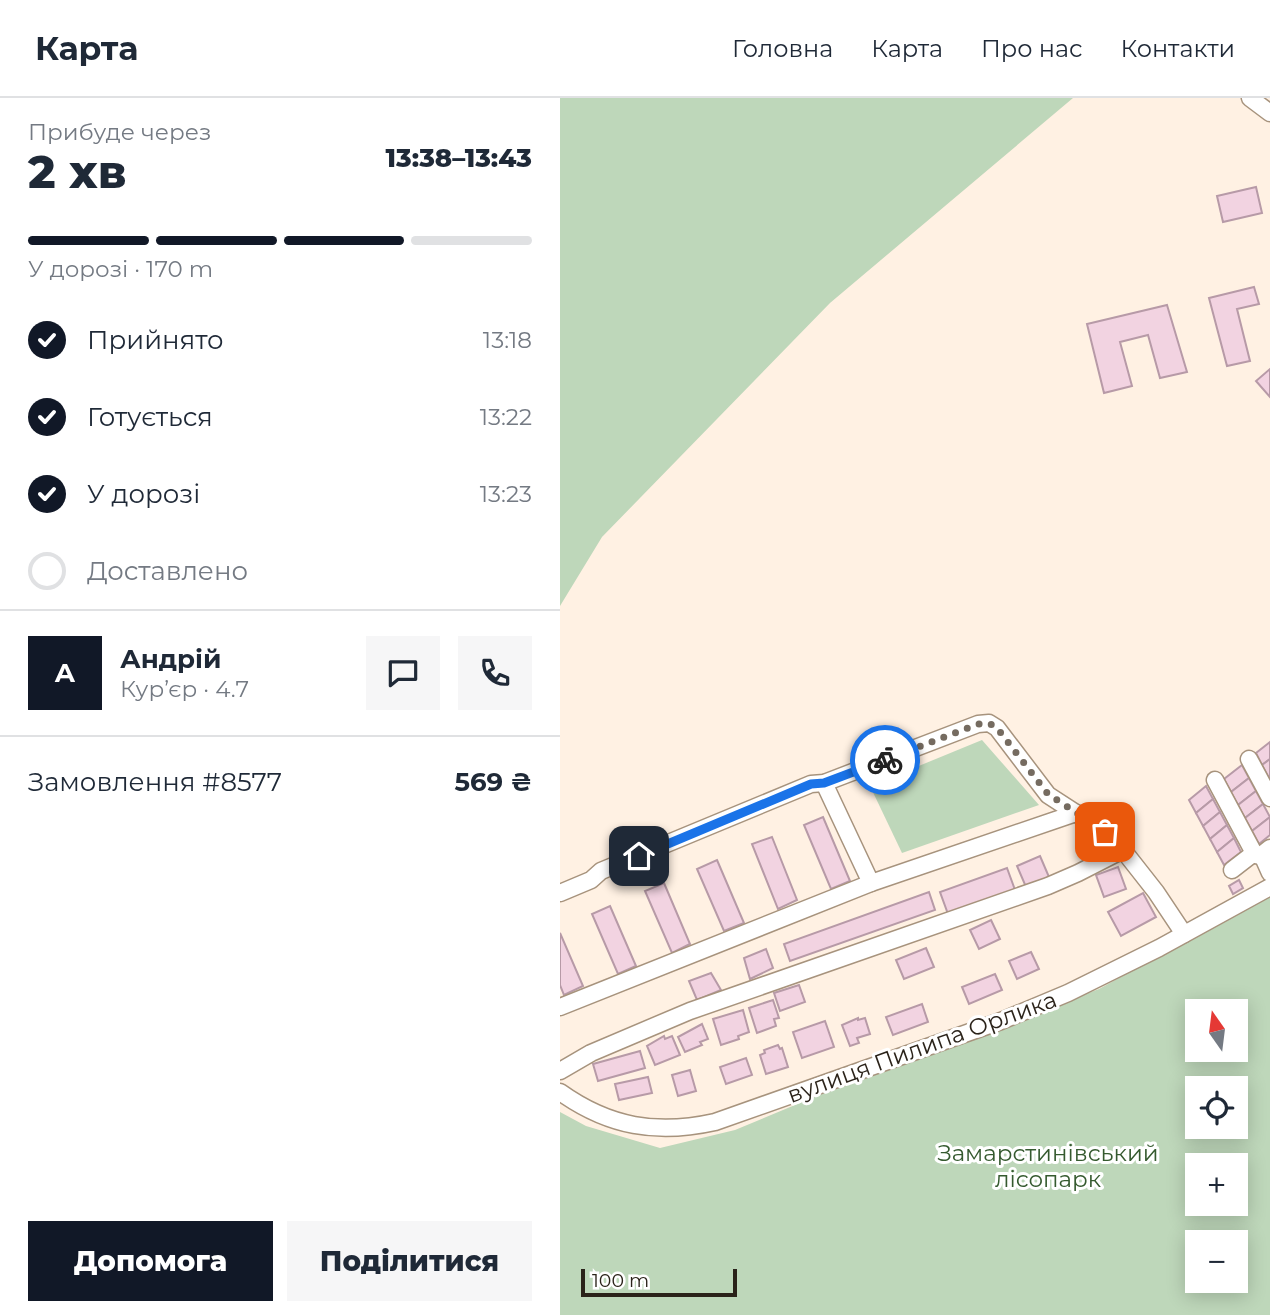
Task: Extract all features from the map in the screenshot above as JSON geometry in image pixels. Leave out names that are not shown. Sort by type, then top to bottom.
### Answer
[{"type":"street","points":[[1250,98],[1270,113]]},
{"type":"street","points":[[560,893],[591,880],[601,871],[811,784],[824,783],[978,724],[989,723],[997,728],[1048,794],[1105,832],[1124,850],[1184,934]]},
{"type":"street","points":[[1250,759],[1270,798]]},
{"type":"street","points":[[1215,780],[1262,852],[1270,873]]},
{"type":"street","points":[[824,783],[871,883]]},
{"type":"street","points":[[560,1007],[871,883],[1076,813]]},
{"type":"street","points":[[560,1071],[591,1053],[665,1020],[1048,886],[1124,850]]},
{"type":"street","points":[[1232,870],[1262,852]]},
{"type":"street","name":"вулиця Пилипа Орлика","points":[[560,1092],[583,1106],[631,1126],[668,1130],[715,1122],[1025,1011],[1098,979],[1270,887]]},
{"type":"green space","points":[[560,98],[1073,98],[830,303],[602,537],[560,606]]},
{"type":"green space","points":[[982,740],[1039,805],[902,853],[870,786]]},
{"type":"green space","name":"Замарстинівський лісопарк","points":[[1270,895],[1270,1315],[560,1315],[560,1112],[586,1126],[660,1148],[735,1130],[831,1090],[1099,989]]},
{"type":"building","points":[[1256,187],[1262,213],[1223,222],[1217,196]]},
{"type":"building","points":[[1254,287],[1259,304],[1237,309],[1250,361],[1227,366],[1209,298]]},
{"type":"building","points":[[1167,305],[1187,372],[1160,378],[1148,335],[1120,342],[1132,386],[1104,393],[1087,324]]},
{"type":"building","points":[[1270,369],[1270,397],[1256,381]]},
{"type":"building","points":[[1270,742],[1270,759],[1262,765],[1256,753]]},
{"type":"building","points":[[1270,759],[1270,777],[1269,778],[1262,765]]},
{"type":"building","points":[[1242,765],[1249,778],[1231,792],[1224,779]]},
{"type":"building","points":[[1249,778],[1256,791],[1238,805],[1231,792]]},
{"type":"building","points":[[1206,786],[1213,799],[1196,813],[1189,800]]},
{"type":"building","points":[[1256,791],[1263,804],[1245,818],[1238,805]]},
{"type":"building","points":[[1213,799],[1220,812],[1203,826],[1196,813]]},
{"type":"building","points":[[1263,804],[1270,817],[1252,831],[1245,818]]},
{"type":"building","points":[[1220,812],[1227,825],[1210,839],[1203,826]]},
{"type":"building","points":[[823,817],[850,881],[831,889],[804,825]]},
{"type":"building","points":[[1270,817],[1270,835],[1259,844],[1252,831]]},
{"type":"building","points":[[1227,825],[1234,838],[1217,852],[1210,839]]},
{"type":"building","points":[[772,837],[797,900],[778,909],[752,844]]},
{"type":"building","points":[[1234,838],[1241,852],[1224,865],[1217,852]]},
{"type":"building","points":[[1040,856],[1049,877],[1026,887],[1017,866]]},
{"type":"building","points":[[717,860],[744,923],[724,931],[697,869]]},
{"type":"building","points":[[1118,867],[1126,889],[1104,897],[1096,875]]},
{"type":"building","points":[[1007,868],[1015,890],[948,914],[940,892]]},
{"type":"building","points":[[1239,880],[1243,888],[1233,894],[1229,886]]},
{"type":"building","points":[[664,883],[690,944],[672,953],[645,891]]},
{"type":"building","points":[[929,892],[935,910],[790,961],[784,944]]},
{"type":"building","points":[[1143,893],[1156,917],[1121,936],[1108,912]]},
{"type":"building","points":[[610,906],[636,966],[618,974],[592,914]]},
{"type":"building","points":[[991,920],[1000,939],[979,949],[970,930]]},
{"type":"building","points":[[560,933],[583,986],[564,995],[560,985]]},
{"type":"building","points":[[926,948],[934,967],[904,979],[896,960]]},
{"type":"building","points":[[766,949],[773,968],[750,979],[744,958]]},
{"type":"building","points":[[1031,952],[1039,969],[1017,979],[1009,961]]},
{"type":"building","points":[[711,973],[721,990],[697,1000],[689,981]]},
{"type":"building","points":[[995,974],[1002,990],[969,1004],[962,987]]},
{"type":"building","points":[[799,985],[805,1002],[780,1011],[774,993]]},
{"type":"building","points":[[773,1000],[779,1018],[774,1019],[776,1026],[757,1033],[749,1008]]},
{"type":"building","points":[[922,1004],[928,1022],[893,1035],[886,1017]]},
{"type":"building","points":[[743,1010],[749,1032],[738,1036],[739,1039],[721,1045],[713,1019]]},
{"type":"building","points":[[865,1018],[870,1034],[857,1038],[859,1043],[850,1046],[842,1025]]},
{"type":"building","points":[[825,1021],[834,1047],[802,1058],[793,1032]]},
{"type":"building","points":[[702,1024],[708,1039],[700,1042],[702,1045],[685,1052],[678,1037]]},
{"type":"building","points":[[664,1036],[665,1039],[672,1036],[680,1055],[655,1065],[647,1046]]},
{"type":"building","points":[[778,1045],[782,1048],[788,1067],[766,1074],[760,1055],[765,1053],[764,1050]]},
{"type":"building","points":[[640,1051],[645,1068],[598,1081],[593,1064]]},
{"type":"building","points":[[746,1058],[752,1075],[726,1084],[720,1067]]},
{"type":"building","points":[[690,1070],[696,1091],[678,1096],[672,1075]]},
{"type":"building","points":[[648,1077],[652,1093],[619,1100],[615,1084]]},
{"type":"way so far","points":[[885,760],[978,724],[989,723],[997,728],[1048,794],[1105,832]]},
{"type":"route","points":[[639,856],[811,784],[824,783],[885,760]]}]
